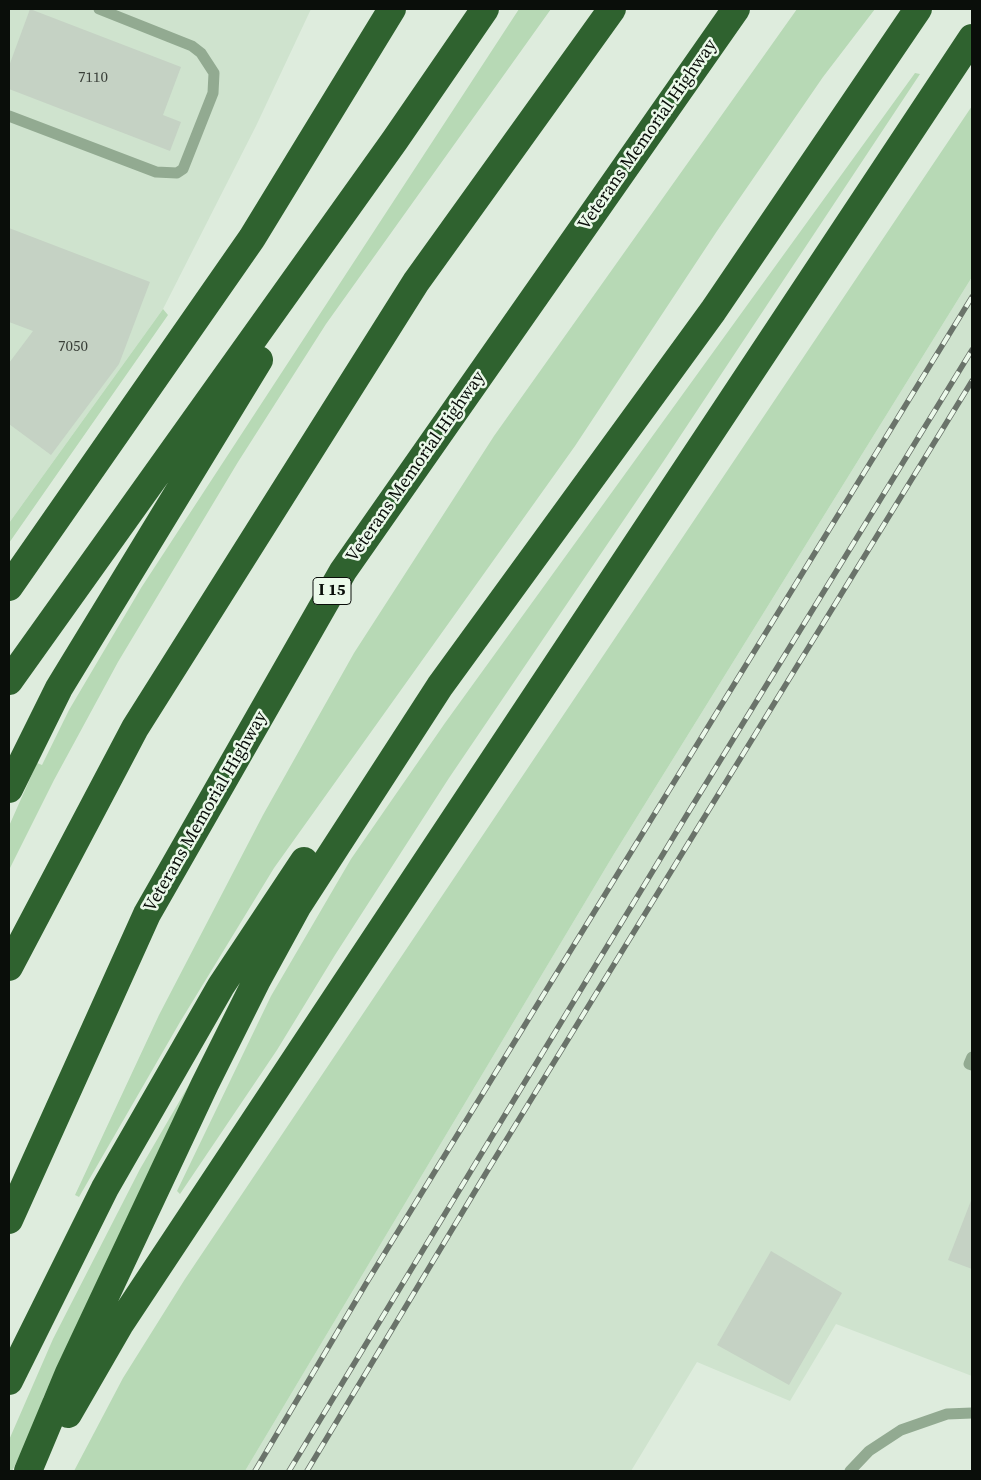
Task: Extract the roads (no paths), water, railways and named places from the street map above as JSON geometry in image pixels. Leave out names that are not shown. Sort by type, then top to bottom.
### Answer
[{"type":"highway","points":[[9,587],[252,238],[392,9]]},
{"type":"highway","points":[[9,681],[396,140],[485,9]]},
{"type":"highway","points":[[9,967],[146,711],[416,282],[612,9]]},
{"type":"highway","name":"Veterans Memorial Highway","points":[[9,1220],[147,914],[344,571],[736,9]]},
{"type":"highway","points":[[28,1471],[73,1364],[205,1084],[257,980],[297,907],[440,686],[713,311],[918,9]]},
{"type":"highway","points":[[39,1471],[78,1395],[120,1324],[972,38]]},
{"type":"highway","points":[[9,789],[59,688],[193,467],[396,140]]},
{"type":"highway","points":[[9,1381],[105,1188],[221,986],[338,810],[440,686]]},
{"type":"lane","points":[[9,116],[156,172],[177,173],[183,169],[187,163],[213,93],[214,73],[212,68],[201,53],[192,46],[99,9]]},
{"type":"lane","points":[[972,1057],[969,1064],[972,1066]]},
{"type":"lane","points":[[850,1471],[869,1451],[901,1430],[947,1414],[972,1413]]},
{"type":"railway","points":[[255,1471],[367,1282],[972,297]]},
{"type":"railway","points":[[289,1471],[691,808],[972,350]]},
{"type":"railway","points":[[307,1471],[486,1173],[972,381]]}]
